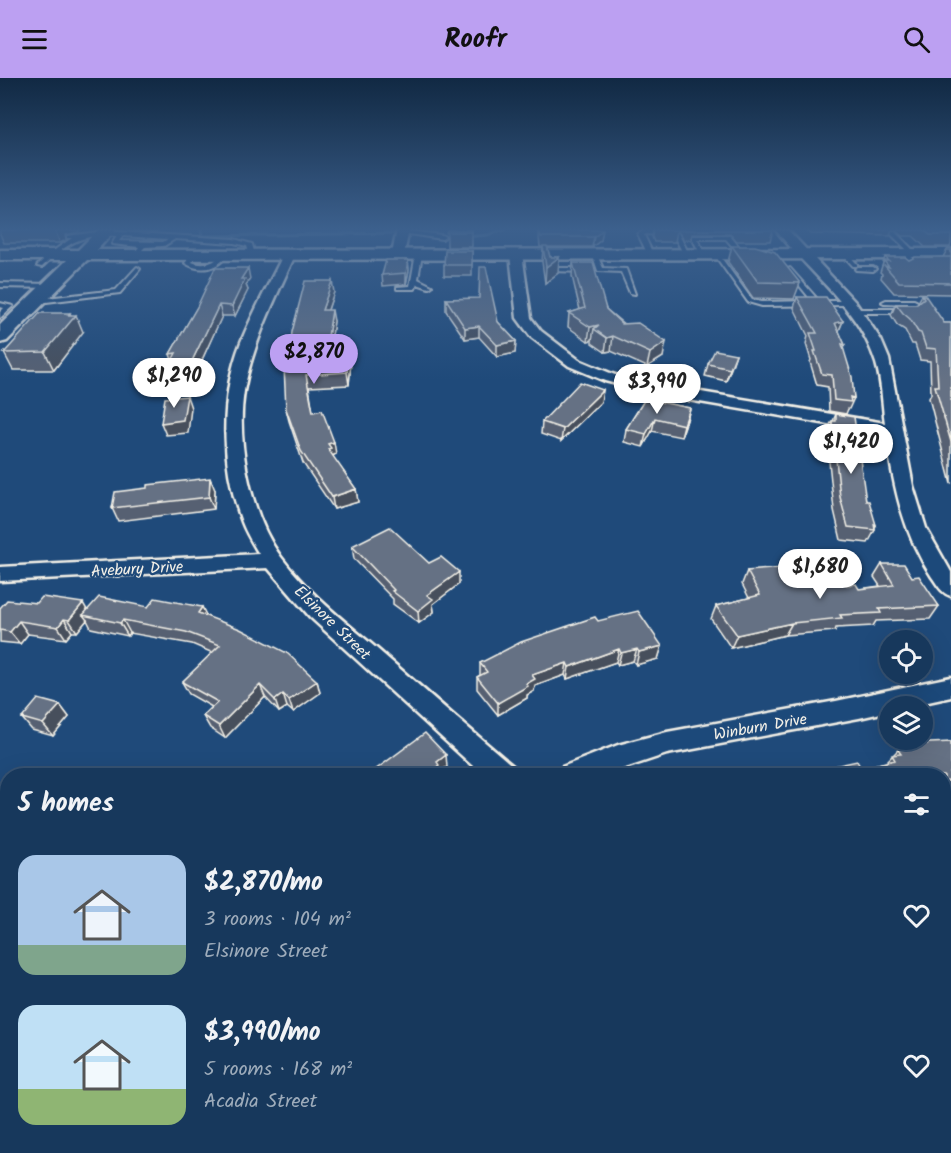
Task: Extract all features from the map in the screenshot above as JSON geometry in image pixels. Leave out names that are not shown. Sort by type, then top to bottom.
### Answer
[{"type":"main road","points":[[0,337],[6,319],[38,301],[58,280]]},
{"type":"street","name":"Elsinore Street","points":[[278,280],[249,343],[236,393],[234,434],[239,479],[252,523],[273,561],[318,611],[495,768]]},
{"type":"street","points":[[518,280],[524,318],[536,334],[574,363],[610,378],[658,390],[894,430]]},
{"type":"street","points":[[828,280],[872,333],[883,361],[902,488],[918,534],[951,588]]},
{"type":"street","name":"Avebury Drive","points":[[0,574],[273,561]]},
{"type":"street","name":"Winburn Drive","points":[[587,768],[656,744],[862,708],[951,687]]},
{"type":"lane","points":[[118,292],[125,280]]},
{"type":"lane","points":[[628,280],[633,293]]},
{"type":"lane","points":[[729,280],[750,301],[762,304],[817,303],[910,311],[912,309],[910,302],[886,302]]},
{"type":"lane","points":[[797,280],[817,303]]},
{"type":"lane","points":[[399,288],[413,288],[416,281],[429,286]]},
{"type":"lane","points":[[0,285],[52,286]]},
{"type":"lane","points":[[38,301],[129,291]]},
{"type":"lane","points":[[0,304],[9,306],[6,319]]},
{"type":"building","points":[[209,280],[244,280],[232,306],[219,305],[191,363],[170,364],[176,353],[170,354]]},
{"type":"building","points":[[480,280],[489,280],[498,322],[516,341],[497,345],[479,326],[465,328],[446,299],[479,298]]},
{"type":"building","points":[[578,280],[598,280],[606,309],[622,324],[638,323],[666,342],[650,353],[613,336],[607,338],[594,329],[599,325],[590,327],[569,313],[585,308]]},
{"type":"building","points":[[757,280],[798,280],[800,283]]},
{"type":"building","points":[[897,280],[951,280],[951,283]]},
{"type":"building","points":[[305,281],[332,281],[322,310],[332,310],[326,350],[349,349],[347,372],[306,375],[313,412],[322,410],[334,442],[328,444],[331,448],[328,449],[356,489],[332,497],[301,451],[286,409],[284,367],[288,366],[292,332]]},
{"type":"building","points":[[922,295],[925,295],[944,323],[951,323],[951,442],[935,386],[938,386],[936,349],[926,348],[921,333],[896,304],[917,304],[924,298]]},
{"type":"building","points":[[797,297],[826,297],[843,321],[835,323],[845,345],[842,344],[852,377],[854,398],[850,397],[851,402],[834,400],[832,375],[822,374],[814,351],[816,351],[810,333],[817,333]]},
{"type":"building","points":[[40,313],[76,315],[45,352],[4,353]]},
{"type":"building","points":[[715,350],[736,354],[730,369],[708,364]]},
{"type":"building","points":[[580,382],[603,390],[563,429],[542,422]]},
{"type":"building","points":[[187,396],[183,420],[161,423],[165,398]]},
{"type":"building","points":[[645,399],[690,408],[684,425],[655,418],[646,434],[626,429]]},
{"type":"building","points":[[836,414],[854,417],[866,501],[869,501],[876,525],[874,524],[875,530],[848,527],[840,497],[832,421],[836,421]]},
{"type":"building","points":[[210,478],[209,497],[112,508],[115,492],[147,488],[147,485]]},
{"type":"building","points":[[390,527],[429,563],[441,557],[459,572],[427,595],[433,599],[418,611],[392,591],[394,590],[352,546]]},
{"type":"building","points":[[882,564],[904,564],[912,577],[919,576],[939,606],[879,609],[881,613],[840,615],[842,618],[792,623],[737,635],[716,606],[760,595],[747,571],[784,568],[794,584],[844,580],[847,585],[856,584],[859,589],[894,585]]},
{"type":"building","points":[[42,597],[83,603],[69,620],[64,619],[58,627],[19,621],[10,632],[0,630],[0,608],[7,600],[37,603]]},
{"type":"building","points":[[99,597],[148,607],[155,598],[202,607],[198,613],[240,629],[287,653],[317,681],[289,700],[283,694],[275,700],[260,685],[219,726],[203,716],[218,702],[182,682],[220,645],[186,632],[123,620],[120,623],[83,615]]},
{"type":"building","points":[[638,611],[662,646],[639,652],[637,649],[621,653],[619,649],[569,667],[567,663],[532,675],[535,679],[526,684],[528,686],[498,703],[477,677],[487,672],[480,663],[521,642],[595,617],[598,621]]},
{"type":"building","points":[[38,699],[60,705],[43,724],[22,718]]},
{"type":"building","points":[[425,733],[446,755],[437,762],[439,765],[435,768],[378,768]]},
{"type":"building","points":[[951,742],[951,768],[861,768],[895,760],[892,755],[901,754],[898,750],[933,750],[933,743]]},
{"type":"building","points":[[857,761],[861,768],[825,768]]}]
